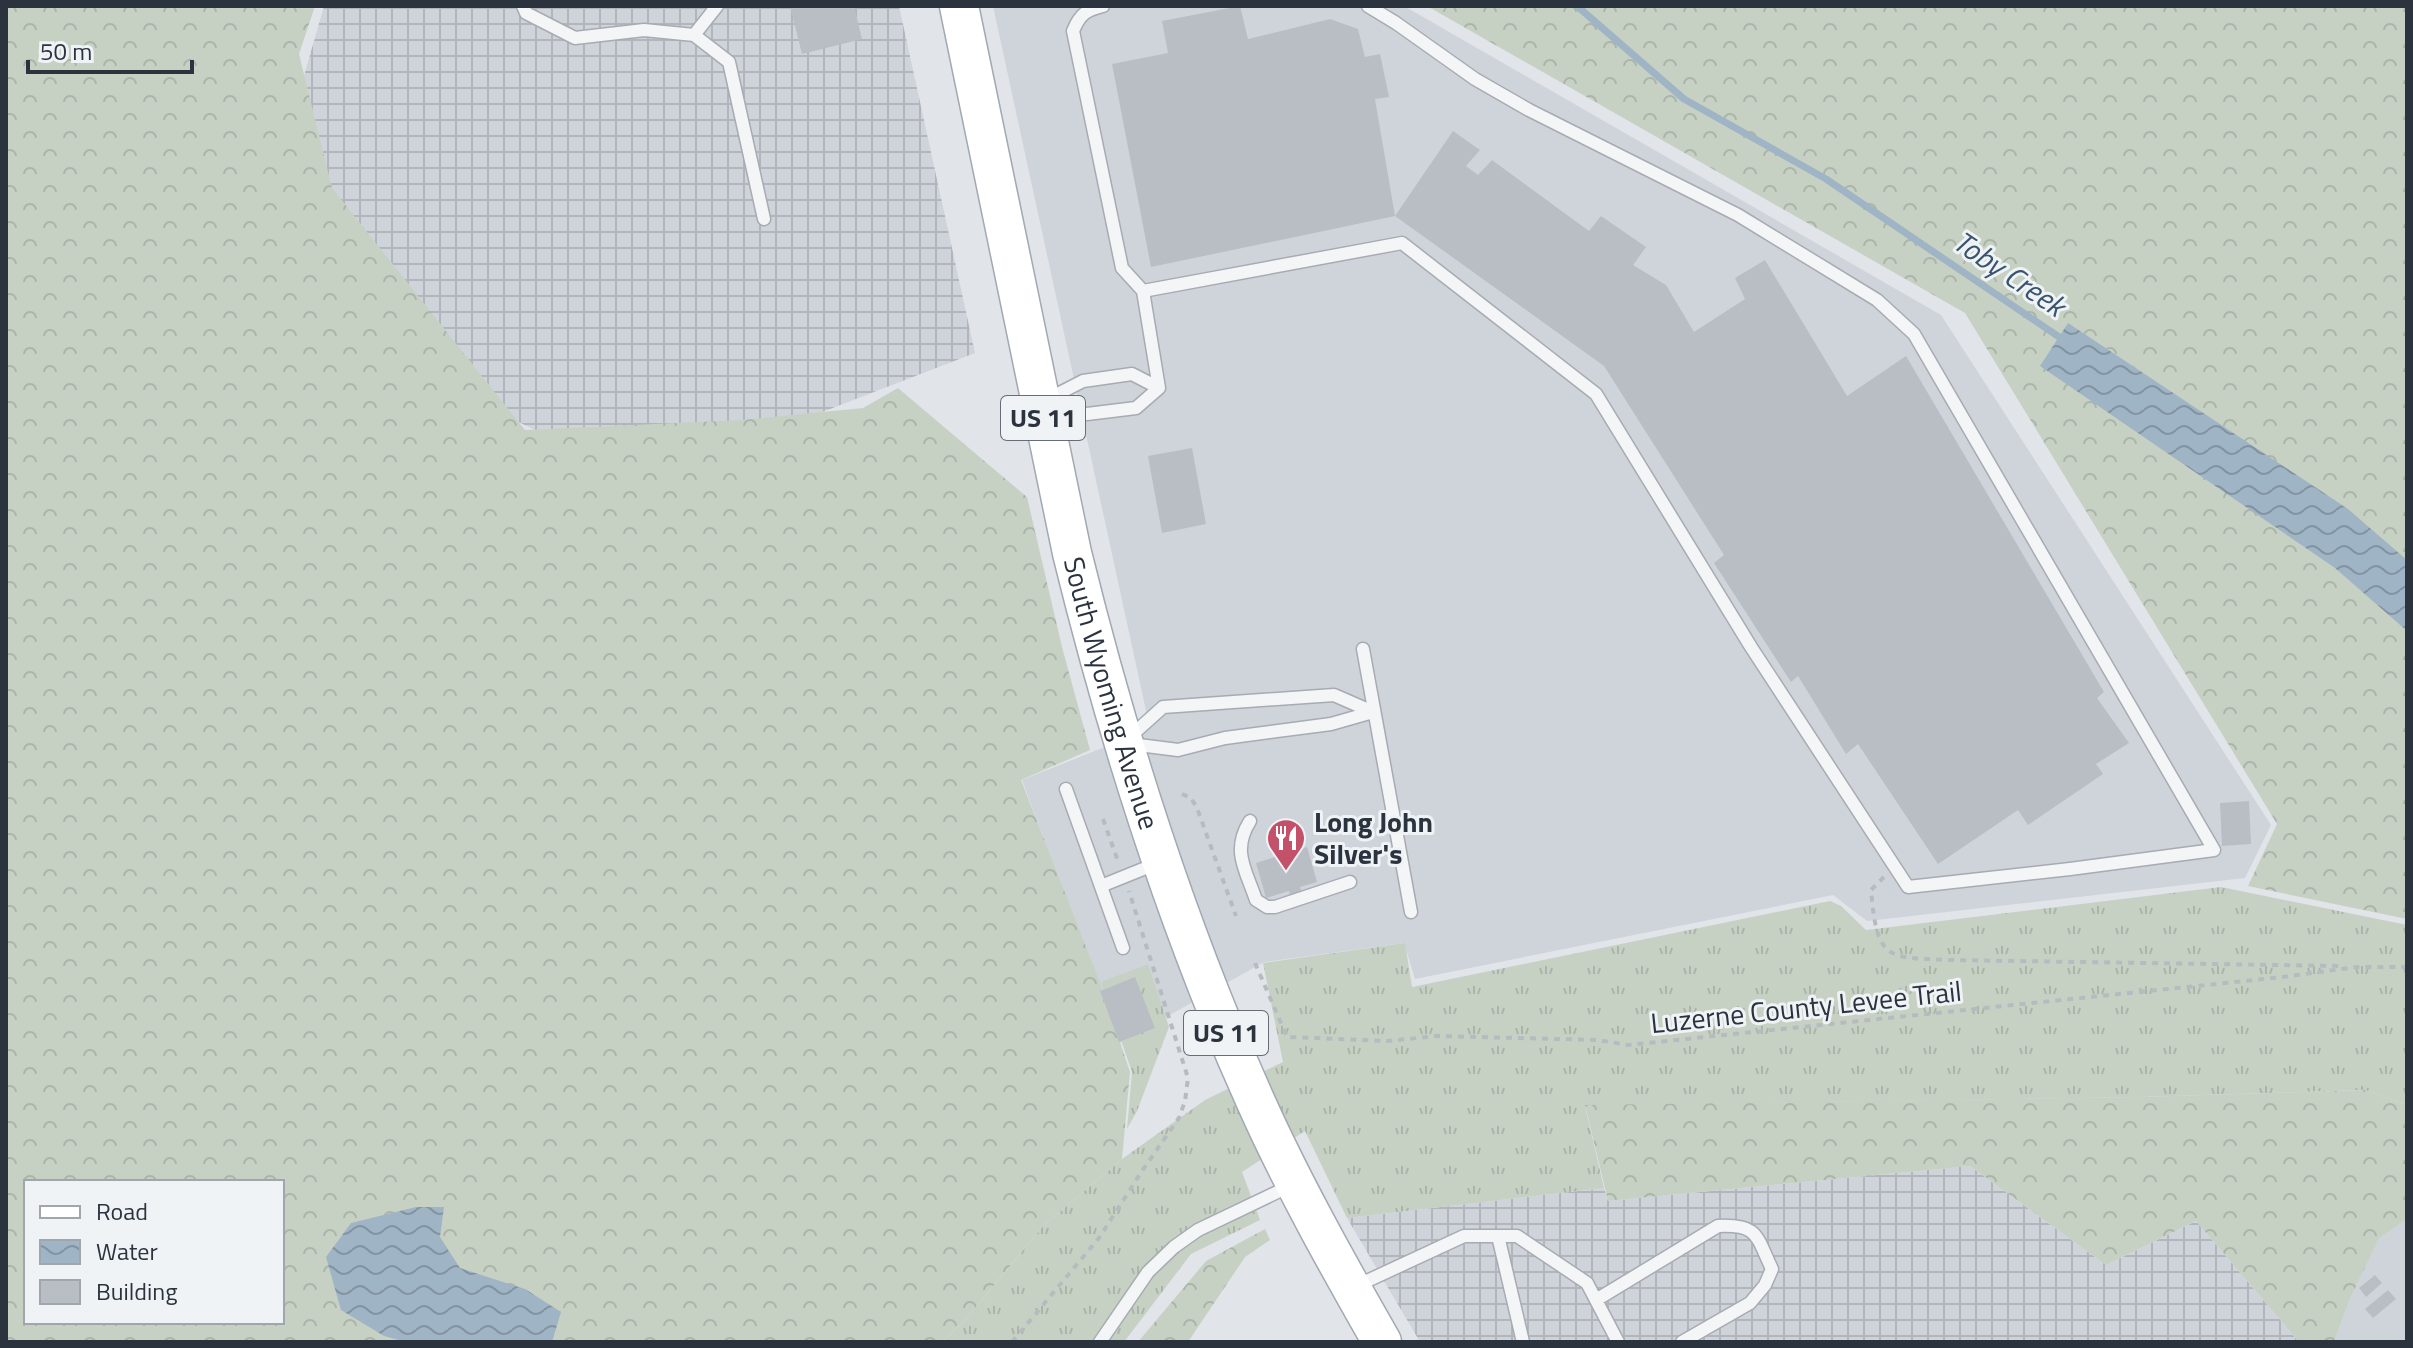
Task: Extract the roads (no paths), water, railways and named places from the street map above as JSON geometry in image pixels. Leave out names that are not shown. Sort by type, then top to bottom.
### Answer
[{"type":"main road","name":"South Wyoming Avenue","points":[[956,10],[1075,568],[1123,743],[1161,862],[1221,1022],[1295,1184],[1382,1342]]},
{"type":"lane","points":[[523,6],[526,13],[575,38],[644,30],[694,35],[729,62],[764,219]]},
{"type":"lane","points":[[694,35],[717,6]]},
{"type":"lane","points":[[1103,6],[1087,10],[1079,17],[1073,31],[1122,268],[1143,291],[1159,388]]},
{"type":"lane","points":[[1143,291],[1402,243],[1596,394],[1751,647],[1908,887],[2214,850],[1914,334],[1877,300],[1738,215],[1529,110],[1475,79],[1368,6]]},
{"type":"lane","points":[[1040,403],[1091,379],[1132,374],[1159,388]]},
{"type":"lane","points":[[1040,403],[1087,414],[1098,413],[1136,408],[1159,388]]},
{"type":"lane","points":[[1363,649],[1411,912]]},
{"type":"lane","points":[[1123,743],[1163,707],[1334,695],[1373,712]]},
{"type":"lane","points":[[1123,743],[1178,750],[1225,738],[1331,724],[1373,712]]},
{"type":"lane","points":[[1066,789],[1123,948]]},
{"type":"lane","points":[[1250,821],[1242,835],[1239,852],[1256,900],[1262,905],[1275,907],[1350,882]]},
{"type":"lane","points":[[1101,886],[1161,862]]},
{"type":"lane","points":[[1100,1342],[1148,1272],[1174,1247],[1198,1230],[1295,1184]]},
{"type":"lane","points":[[1596,1300],[1718,1226],[1739,1225],[1755,1233],[1772,1269],[1765,1285],[1750,1303],[1682,1342]]},
{"type":"lane","points":[[1351,1289],[1464,1236],[1517,1236],[1587,1283],[1618,1342]]},
{"type":"lane","points":[[1498,1236],[1523,1342]]},
{"type":"water","name":"Toby Creek","points":[[2068,323],[2348,509],[2407,560],[2407,631],[2335,568],[2040,366]]},
{"type":"water","points":[[416,1207],[444,1207],[440,1237],[460,1268],[525,1289],[561,1312],[552,1342],[406,1342],[384,1336],[341,1310],[326,1257],[351,1223]]},
{"type":"waterway","name":"Toby Creek","points":[[1577,6],[1684,99],[1826,179],[2065,341]]},
{"type":"place","name":"Long John Silver's","points":[[1286,872]]}]
